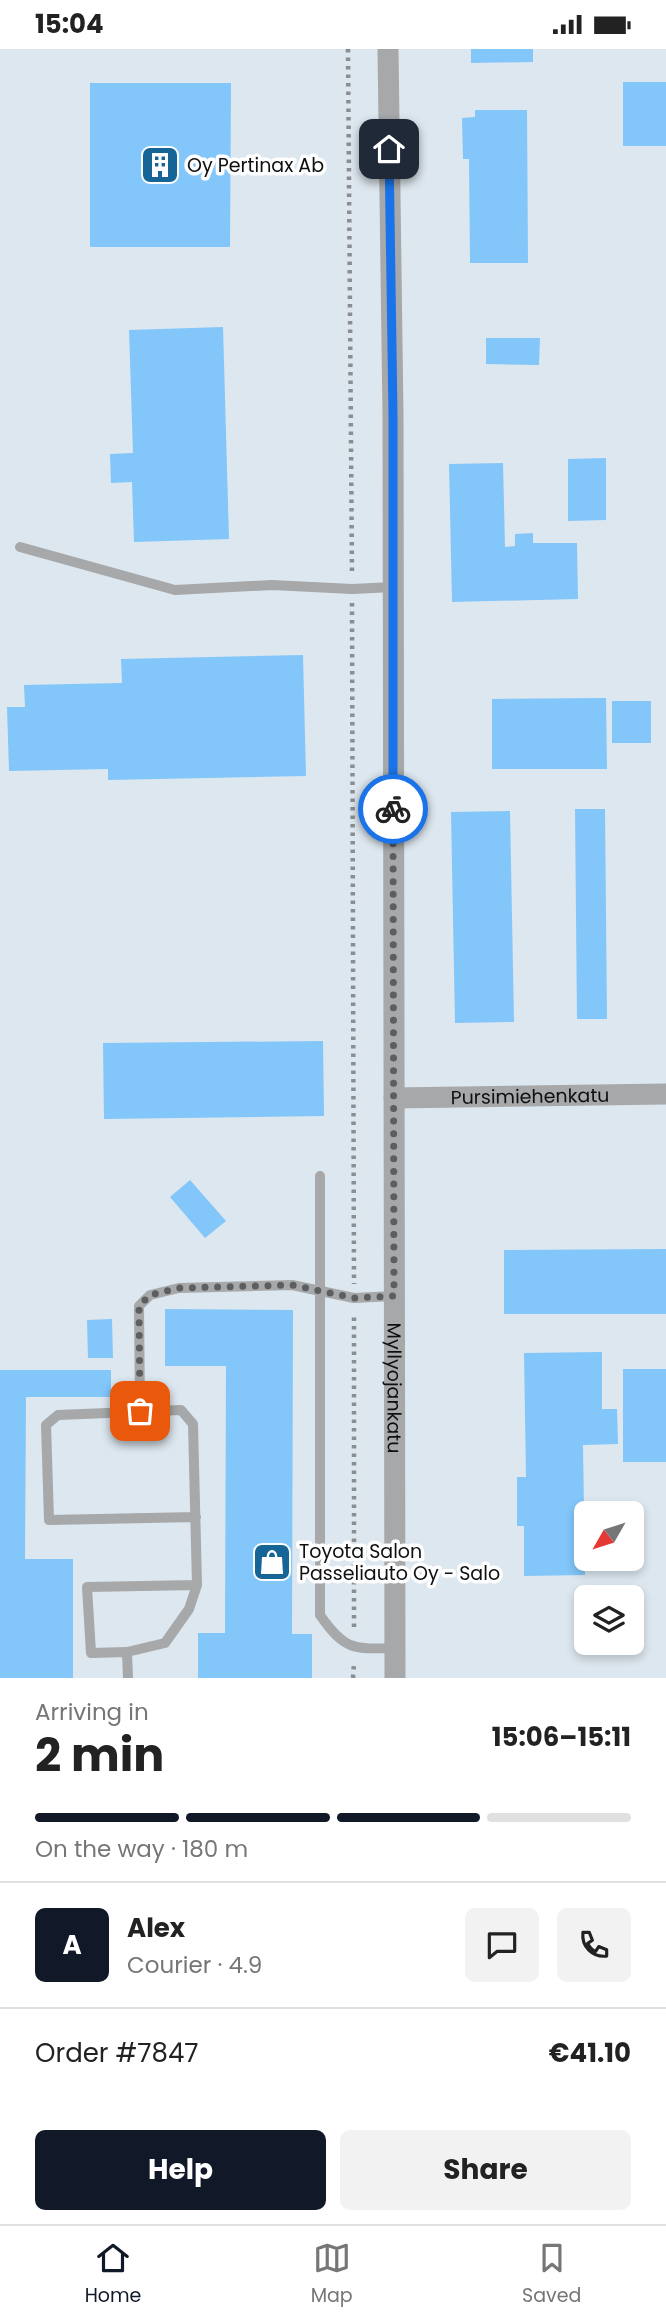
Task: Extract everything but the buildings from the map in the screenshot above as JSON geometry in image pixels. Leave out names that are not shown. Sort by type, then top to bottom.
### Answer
[{"type":"street","name":"Myllyojankatu","points":[[388,49],[393,587],[396,1678]]},
{"type":"street","name":"Pursimiehenkatu","points":[[394,1098],[666,1094]]},
{"type":"lane","points":[[20,547],[175,590],[272,585],[352,589],[393,587]]},
{"type":"lane","points":[[320,1176],[320,1615],[336,1638],[354,1649],[396,1648]]},
{"type":"lane","points":[[140,1411],[139,1306],[150,1295],[179,1288],[292,1285],[354,1298],[394,1296]]},
{"type":"lane","points":[[196,1517],[49,1520],[46,1425],[58,1415],[181,1410],[193,1424],[196,1517],[197,1585],[190,1609],[165,1643],[127,1652],[91,1653],[87,1587],[197,1585]]},
{"type":"lane","points":[[127,1652],[128,1678]]},
{"type":"path","points":[[348,49],[354,1678]]},
{"type":"shaded area","points":[[0,49],[666,49],[666,1678],[0,1678]]},
{"type":"way so far","points":[[140,1411],[139,1306],[150,1295],[164,1289],[292,1285],[354,1298],[394,1296],[393,809]]},
{"type":"place","name":"Oy Pertinax Ab","points":[[160,165]]},
{"type":"place","name":"Toyota Salon Passeliauto Oy - Salo","points":[[272,1562]]},
{"type":"route","points":[[389,149],[393,415],[393,809]]}]
